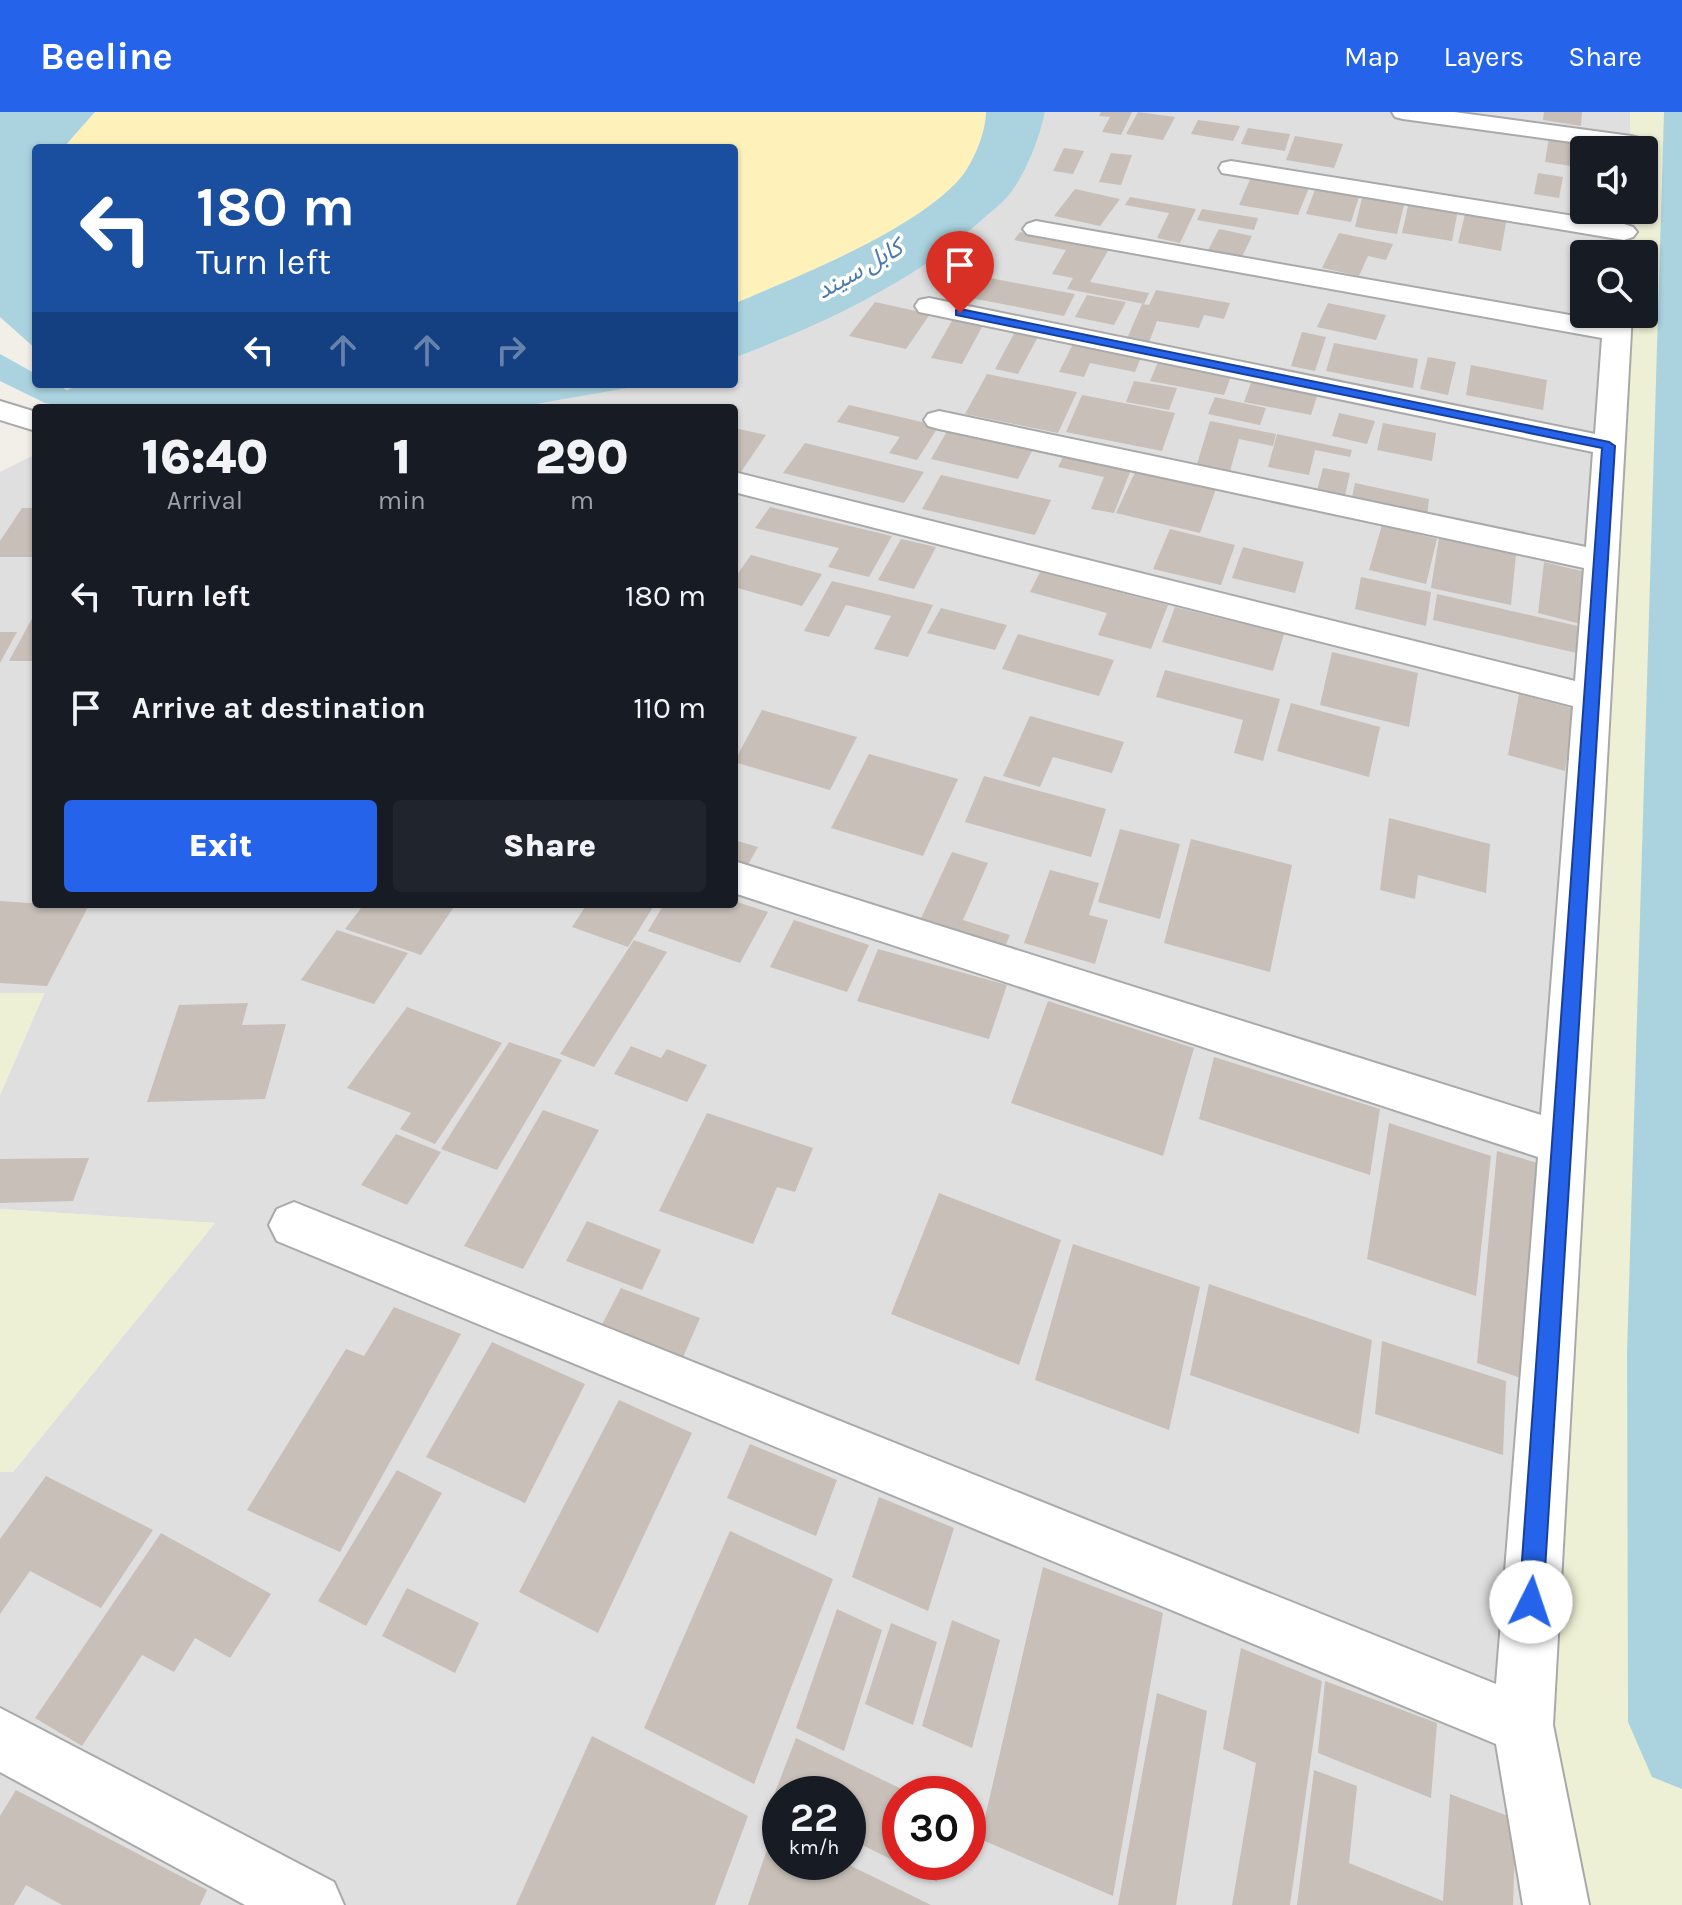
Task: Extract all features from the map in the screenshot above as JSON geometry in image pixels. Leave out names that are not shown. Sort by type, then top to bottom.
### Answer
[{"type":"street","points":[[1403,112],[1570,137]]},
{"type":"street","points":[[1630,112],[1630,136]]},
{"type":"street","points":[[1231,168],[1624,232]]},
{"type":"street","points":[[1036,229],[1570,315]]},
{"type":"street","points":[[929,306],[1609,446]]},
{"type":"street","points":[[1556,1905],[1523,1725],[1618,328]]},
{"type":"street","points":[[0,410],[32,421]]},
{"type":"street","points":[[939,420],[1602,561]]},
{"type":"street","points":[[738,483],[1592,698]]},
{"type":"street","points":[[738,878],[1564,1144]]},
{"type":"street","points":[[294,1225],[1523,1725]]},
{"type":"street","points":[[0,1739],[311,1905]]},
{"type":"shaded area","points":[[1045,112],[1630,112],[1630,136],[1570,136],[1570,224],[1625,224],[1624,240],[1570,240],[1570,328],[1617,328],[1556,1905],[0,1905],[0,1472],[13,1472],[215,1223],[0,1209],[0,1095],[44,994],[0,993],[0,472],[32,456],[32,908],[738,908],[738,404],[536,404],[628,388],[738,388],[738,356],[875,295],[963,237],[1010,194],[1029,162]]},
{"type":"green space","points":[[1630,112],[1682,112],[1682,1905],[1556,1905],[1523,1725],[1617,328],[1658,328],[1658,240],[1624,240],[1625,224],[1658,224],[1658,136],[1630,136]]},
{"type":"green space","points":[[0,993],[44,993],[0,1095]]},
{"type":"green space","points":[[0,1209],[215,1223],[13,1472],[0,1472]]},
{"type":"sand","points":[[95,112],[986,112],[980,140],[967,170],[934,203],[880,237],[738,302],[738,144],[67,144]]},
{"type":"water","points":[[0,112],[95,112],[67,144],[32,144],[32,345],[0,317]]},
{"type":"water","name":"کابل سيند","points":[[986,112],[1045,112],[1028,163],[1003,202],[929,262],[898,281],[834,316],[738,356],[738,302],[880,237],[934,203],[967,170]]},
{"type":"water","points":[[0,354],[32,372],[32,388],[67,390],[628,388],[536,404],[50,404],[0,381]]},
{"type":"building","points":[[1101,112],[1132,112],[1121,135],[1102,132],[1110,117],[1099,116]]},
{"type":"building","points":[[1138,112],[1175,117],[1163,140],[1126,134]]},
{"type":"building","points":[[1544,112],[1582,112],[1581,126],[1543,120]]},
{"type":"building","points":[[1198,120],[1240,126],[1233,141],[1191,134]]},
{"type":"building","points":[[1248,128],[1290,134],[1285,151],[1241,144]]},
{"type":"building","points":[[1295,136],[1343,144],[1334,168],[1286,160]]},
{"type":"building","points":[[1549,137],[1570,140],[1570,166],[1545,162]]},
{"type":"building","points":[[1064,148],[1084,151],[1073,174],[1053,171]]},
{"type":"building","points":[[1111,153],[1132,155],[1121,185],[1099,182]]},
{"type":"building","points":[[1538,173],[1563,177],[1559,198],[1534,194]]},
{"type":"building","points":[[1252,175],[1310,185],[1298,215],[1239,205]]},
{"type":"building","points":[[1316,187],[1360,194],[1351,222],[1306,214]]},
{"type":"building","points":[[1075,189],[1120,199],[1100,226],[1054,216]]},
{"type":"building","points":[[1363,194],[1405,201],[1397,234],[1355,227]]},
{"type":"building","points":[[1130,197],[1196,209],[1180,243],[1157,238],[1169,213],[1125,205]]},
{"type":"building","points":[[1409,202],[1458,210],[1452,241],[1402,233]]},
{"type":"building","points":[[1202,209],[1258,218],[1254,230],[1197,220]]},
{"type":"building","points":[[1466,210],[1507,217],[1501,251],[1458,243]]},
{"type":"building","points":[[1219,229],[1252,236],[1240,261],[1206,254]]},
{"type":"building","points":[[1020,232],[1109,249],[1090,282],[1149,293],[1144,304],[1067,289],[1073,278],[1052,274],[1066,250],[1014,240]]},
{"type":"building","points":[[1339,233],[1393,244],[1386,260],[1368,256],[1359,276],[1322,268]]},
{"type":"building","points":[[984,277],[1075,294],[1064,316],[971,298]]},
{"type":"building","points":[[1156,290],[1230,303],[1224,319],[1204,315],[1199,328],[1157,321],[1148,345],[1126,341],[1142,304],[1149,305]]},
{"type":"building","points":[[1087,295],[1126,302],[1114,325],[1075,317]]},
{"type":"building","points":[[875,302],[930,314],[906,349],[849,336]]},
{"type":"building","points":[[1328,303],[1386,315],[1376,340],[1317,327]]},
{"type":"building","points":[[953,319],[983,325],[962,364],[931,358]]},
{"type":"building","points":[[1016,330],[1039,335],[1018,374],[995,369]]},
{"type":"building","points":[[1302,332],[1326,337],[1315,371],[1291,366]]},
{"type":"building","points":[[1334,343],[1418,359],[1413,388],[1326,371]]},
{"type":"building","points":[[1073,344],[1141,357],[1135,372],[1090,363],[1084,377],[1059,372]]},
{"type":"building","points":[[1428,357],[1456,362],[1448,395],[1420,389]]},
{"type":"building","points":[[1158,362],[1231,376],[1224,395],[1150,381]]},
{"type":"building","points":[[1471,365],[1547,380],[1543,410],[1466,395]]},
{"type":"building","points":[[987,374],[1077,392],[1058,433],[965,414]]},
{"type":"building","points":[[1252,380],[1318,393],[1311,415],[1244,402]]},
{"type":"building","points":[[1134,381],[1177,388],[1169,410],[1126,402]]},
{"type":"building","points":[[1082,395],[1175,413],[1162,451],[1066,432]]},
{"type":"building","points":[[1215,397],[1266,408],[1260,425],[1208,414]]},
{"type":"building","points":[[849,405],[939,426],[917,460],[889,453],[900,437],[837,422]]},
{"type":"building","points":[[1339,413],[1375,421],[1367,444],[1332,436]]},
{"type":"building","points":[[1210,421],[1276,434],[1273,446],[1239,439],[1230,471],[1197,464]]},
{"type":"building","points":[[1383,423],[1436,433],[1432,461],[1377,450]]},
{"type":"building","points":[[950,426],[1035,445],[1018,479],[931,459]]},
{"type":"building","points":[[738,429],[766,435],[739,475]]},
{"type":"building","points":[[1277,434],[1352,450],[1350,457],[1315,450],[1309,475],[1268,467]]},
{"type":"building","points":[[805,443],[924,472],[904,503],[783,473]]},
{"type":"building","points":[[1065,453],[1132,467],[1114,513],[1091,509],[1104,477],[1058,467]]},
{"type":"building","points":[[1137,468],[1217,486],[1200,533],[1116,513]]},
{"type":"building","points":[[1323,468],[1350,473],[1344,500],[1316,494]]},
{"type":"building","points":[[941,475],[1051,500],[1035,535],[922,509]]},
{"type":"building","points":[[1355,483],[1429,499],[1427,518],[1351,502]]},
{"type":"building","points":[[770,507],[892,536],[869,577],[828,567],[839,548],[755,528]]},
{"type":"building","points":[[22,508],[32,508],[32,557],[0,557],[0,541]]},
{"type":"building","points":[[1382,525],[1437,539],[1426,584],[1369,570]]},
{"type":"building","points":[[1170,529],[1235,545],[1221,585],[1153,569]]},
{"type":"building","points":[[1439,538],[1516,555],[1511,605],[1431,588]]},
{"type":"building","points":[[901,539],[936,547],[914,589],[878,580]]},
{"type":"building","points":[[1243,547],[1304,562],[1295,593],[1232,578]]},
{"type":"building","points":[[751,555],[822,574],[802,606],[738,588],[738,573]]},
{"type":"building","points":[[1544,562],[1590,573],[1585,625],[1538,613]]},
{"type":"building","points":[[1040,572],[1168,605],[1151,649],[1098,635],[1107,613],[1030,592]]},
{"type":"building","points":[[1361,577],[1431,592],[1426,626],[1355,609]]},
{"type":"building","points":[[832,581],[933,605],[908,657],[874,649],[891,616],[846,605],[829,637],[804,631]]},
{"type":"building","points":[[1437,594],[1582,627],[1581,654],[1433,620]]},
{"type":"building","points":[[1175,607],[1284,634],[1273,671],[1162,642]]},
{"type":"building","points":[[941,608],[1007,625],[995,650],[927,633]]},
{"type":"building","points":[[32,618],[32,661],[9,661]]},
{"type":"building","points":[[0,632],[17,632],[0,663]]},
{"type":"building","points":[[1018,634],[1114,660],[1099,696],[1002,669]]},
{"type":"building","points":[[1332,652],[1418,673],[1409,727],[1320,705]]},
{"type":"building","points":[[1165,670],[1280,699],[1263,761],[1234,753],[1243,720],[1156,697]]},
{"type":"building","points":[[1519,694],[1574,709],[1565,771],[1508,755]]},
{"type":"building","points":[[1291,703],[1380,727],[1369,777],[1277,751]]},
{"type":"building","points":[[762,710],[857,737],[830,790],[738,763],[738,755]]},
{"type":"building","points":[[1030,716],[1124,742],[1112,773],[1053,757],[1040,787],[1003,776]]},
{"type":"building","points":[[869,754],[958,779],[923,856],[831,828]]},
{"type":"building","points":[[984,776],[1106,809],[1091,857],[965,822]]},
{"type":"building","points":[[1389,818],[1490,844],[1486,893],[1418,875],[1415,899],[1380,890]]},
{"type":"building","points":[[1120,829],[1180,844],[1160,919],[1098,902]]},
{"type":"building","points":[[1191,839],[1292,865],[1270,972],[1164,943]]},
{"type":"building","points":[[738,841],[758,847],[742,875],[738,874]]},
{"type":"building","points":[[952,852],[988,863],[963,920],[1010,935],[1001,956],[916,929]]},
{"type":"building","points":[[1050,870],[1099,883],[1089,915],[1108,920],[1095,964],[1024,943]]},
{"type":"building","points":[[0,901],[32,903],[32,908],[87,908],[47,986],[0,983]]},
{"type":"building","points":[[738,902],[768,912],[740,963],[648,931],[662,908],[738,908]]},
{"type":"building","points":[[361,908],[453,908],[421,955],[345,929]]},
{"type":"building","points":[[584,908],[652,908],[628,947],[572,927]]},
{"type":"building","points":[[794,920],[869,945],[847,992],[770,967]]},
{"type":"building","points":[[337,930],[408,953],[374,1004],[301,980]]},
{"type":"building","points":[[634,940],[667,952],[594,1067],[560,1054]]},
{"type":"building","points":[[878,949],[1007,985],[989,1039],[857,1001]]},
{"type":"building","points":[[1048,1001],[1194,1048],[1163,1156],[1011,1103]]},
{"type":"building","points":[[248,1003],[242,1025],[286,1024],[265,1099],[147,1102],[179,1005]]},
{"type":"building","points":[[407,1007],[502,1043],[435,1144],[400,1129],[411,1113],[347,1088]]},
{"type":"building","points":[[509,1042],[562,1060],[497,1170],[441,1149]]},
{"type":"building","points":[[631,1046],[661,1058],[667,1049],[707,1065],[687,1102],[614,1074]]},
{"type":"building","points":[[1214,1057],[1380,1109],[1370,1175],[1199,1119]]},
{"type":"building","points":[[543,1110],[599,1130],[523,1269],[464,1246]]},
{"type":"building","points":[[707,1113],[813,1148],[795,1192],[777,1187],[753,1244],[659,1211]]},
{"type":"building","points":[[1389,1123],[1491,1156],[1476,1296],[1367,1259]]},
{"type":"building","points":[[396,1134],[441,1152],[407,1205],[361,1185]]},
{"type":"building","points":[[1497,1151],[1551,1167],[1538,1384],[1477,1363]]},
{"type":"building","points":[[89,1158],[73,1201],[0,1203],[0,1159]]},
{"type":"building","points":[[939,1193],[1061,1240],[1019,1365],[891,1314]]},
{"type":"building","points":[[587,1221],[661,1250],[642,1290],[566,1261]]},
{"type":"building","points":[[1073,1244],[1200,1287],[1169,1430],[1035,1380]]},
{"type":"building","points":[[1209,1284],[1372,1340],[1359,1434],[1190,1375]]},
{"type":"building","points":[[621,1288],[700,1318],[677,1371],[595,1338]]},
{"type":"building","points":[[394,1307],[461,1334],[340,1552],[247,1510],[346,1349],[364,1356]]},
{"type":"building","points":[[1382,1341],[1506,1381],[1503,1455],[1375,1414]]},
{"type":"building","points":[[492,1342],[585,1384],[525,1503],[426,1457]]},
{"type":"building","points":[[619,1400],[692,1433],[598,1633],[519,1592]]},
{"type":"building","points":[[750,1444],[837,1480],[816,1536],[727,1498]]},
{"type":"building","points":[[397,1470],[442,1493],[366,1626],[318,1601]]},
{"type":"building","points":[[46,1476],[153,1530],[101,1608],[30,1571],[0,1614],[0,1539]]},
{"type":"building","points":[[879,1497],[954,1528],[928,1611],[852,1577]]},
{"type":"building","points":[[730,1531],[833,1579],[754,1784],[644,1728]]},
{"type":"building","points":[[161,1533],[271,1594],[230,1658],[195,1638],[174,1672],[142,1655],[82,1746],[35,1718]]},
{"type":"building","points":[[1043,1567],[1163,1613],[1113,1896],[986,1842],[986,1813]]},
{"type":"building","points":[[407,1588],[479,1623],[455,1673],[382,1636]]},
{"type":"building","points":[[837,1609],[882,1630],[844,1751],[796,1728]]},
{"type":"building","points":[[952,1620],[1000,1640],[972,1748],[922,1726]]},
{"type":"building","points":[[891,1623],[937,1642],[913,1725],[865,1704]]},
{"type":"building","points":[[1241,1648],[1322,1681],[1290,1905],[1232,1905],[1256,1763],[1223,1749]]},
{"type":"building","points":[[1325,1681],[1437,1723],[1431,1798],[1318,1753]]},
{"type":"building","points":[[1157,1693],[1207,1711],[1176,1905],[1118,1905]]},
{"type":"building","points":[[592,1736],[748,1816],[715,1905],[516,1905]]},
{"type":"building","points":[[796,1738],[882,1780],[882,1855],[866,1847],[866,1776],[781,1776]]},
{"type":"building","points":[[1314,1770],[1357,1786],[1349,1863],[1443,1901],[1450,1794],[1516,1819],[1513,1905],[1297,1905]]},
{"type":"building","points":[[16,1790],[207,1890],[200,1905],[62,1905],[26,1885],[14,1905],[0,1905],[0,1816]]},
{"type":"building","points":[[762,1864],[762,1880],[866,1880],[866,1873],[931,1905],[748,1905]]},
{"type":"waterway","points":[[1680,112],[1663,1353],[1669,1722],[1682,1747]]},
{"type":"route","points":[[960,313],[1609,446],[1531,1602]]}]
